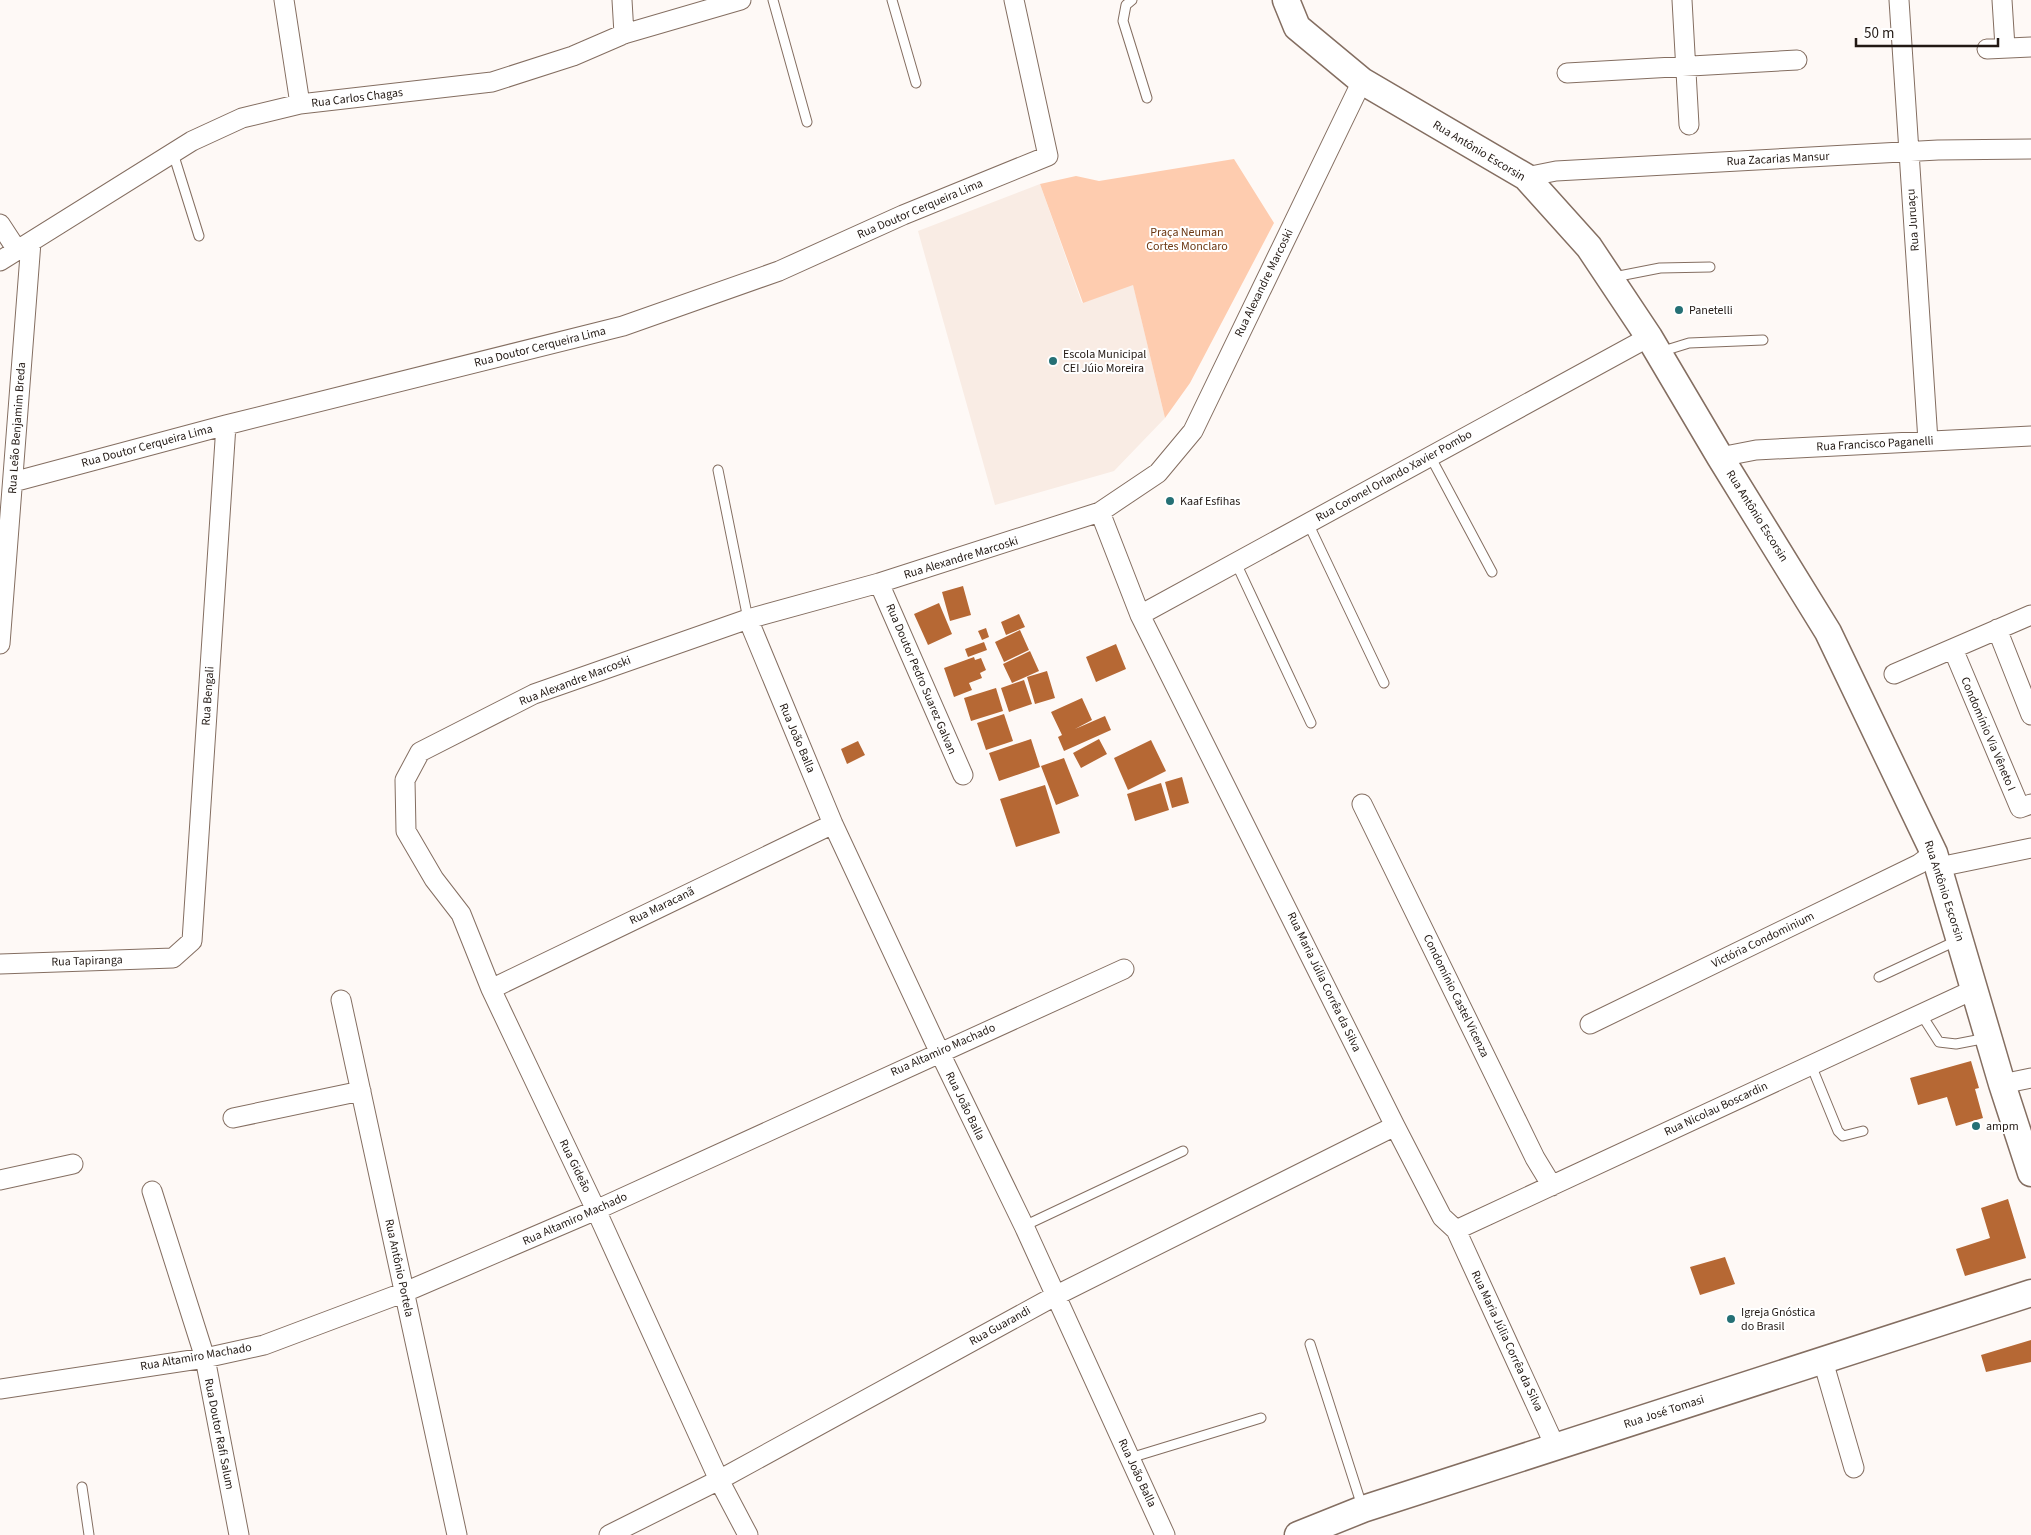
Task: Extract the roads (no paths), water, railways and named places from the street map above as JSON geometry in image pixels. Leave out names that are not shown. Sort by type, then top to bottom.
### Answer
[{"type":"main road","name":"Rua Antônio Escorsin","points":[[1286,0],[1298,27],[1362,82],[1526,177],[1589,247],[1654,345],[1720,457],[1828,632],[1936,860],[2002,1084],[2031,1172]]},
{"type":"main road","name":"Rua José Tomasi","points":[[1298,1535],[1363,1509],[2031,1293]]},
{"type":"street","points":[[284,0],[300,104]]},
{"type":"street","points":[[622,0],[624,34]]},
{"type":"street","name":"Rua Doutor Cerqueira Lima","points":[[14,482],[226,425],[623,326],[779,271],[902,215],[1048,156],[1014,0]]},
{"type":"street","points":[[1682,0],[1689,125]]},
{"type":"street","name":"Rua Juruaçu","points":[[1899,0],[1928,441]]},
{"type":"street","points":[[2002,0],[1996,48],[2031,46]]},
{"type":"street","name":"Rua Carlos Chagas","points":[[0,260],[192,141],[242,118],[300,104],[492,82],[573,56],[624,34],[732,1]]},
{"type":"street","points":[[1567,73],[1798,60]]},
{"type":"street","name":"Rua Alexandre Marcoski","points":[[406,831],[404,780],[420,752],[534,694],[748,619],[879,583],[1100,512],[1158,473],[1193,431],[1362,82]]},
{"type":"street","name":"Rua Zacarias Mansur","points":[[1526,177],[1556,170],[2031,149]]},
{"type":"street","points":[[0,224],[24,246]]},
{"type":"street","name":"Rua Leão Benjamim Breda","points":[[0,644],[14,482],[24,246]]},
{"type":"street","name":"Rua Coronel Orlando Xavier Pombo","points":[[1140,615],[1430,456],[1654,345]]},
{"type":"street","name":"Rua Bengali","points":[[174,958],[192,941],[226,425]]},
{"type":"street","name":"Rua Francisco Paganelli","points":[[1720,457],[1756,450],[2031,436]]},
{"type":"street","name":"Rua Maria Júlia Corrêa da Silva","points":[[1100,512],[1140,615],[1395,1126],[1442,1217],[1456,1230],[1555,1446]]},
{"type":"street","name":"Rua Doutor Pedro Suarez Galvan","points":[[879,583],[963,776]]},
{"type":"street","points":[[1894,674],[2031,615]]},
{"type":"street","name":"Rua João Balla","points":[[748,619],[833,824],[939,1051],[1024,1226],[1165,1535]]},
{"type":"street","points":[[1997,629],[2031,715]]},
{"type":"street","name":"Condomínio Via Vêneto I","points":[[1952,649],[2020,808],[2031,804]]},
{"type":"street","name":"Condomínio Castel Vicenza","points":[[1362,804],[1535,1158],[1552,1186]]},
{"type":"street","name":"Rua Maracanã","points":[[491,989],[833,824]]},
{"type":"street","name":"Rua Gideão","points":[[406,831],[434,879],[461,914],[491,989],[596,1210],[719,1480],[748,1535]]},
{"type":"street","points":[[1936,860],[2031,848]]},
{"type":"street","name":"Victória Condominium","points":[[1590,1024],[1919,864],[1936,860]]},
{"type":"street","name":"Rua Tapiranga","points":[[0,964],[174,958]]},
{"type":"street","name":"Rua Altamiro Machado","points":[[0,1389],[204,1358],[264,1345],[405,1292],[596,1210],[939,1051],[1124,968]]},
{"type":"street","name":"Rua Nicolau Boscardin","points":[[1456,1230],[1975,989]]},
{"type":"street","name":"Rua Antônio Portela","points":[[341,1000],[457,1535]]},
{"type":"street","points":[[2002,1084],[2031,1078]]},
{"type":"street","points":[[233,1118],[361,1091]]},
{"type":"street","name":"Rua Guarandi","points":[[609,1535],[719,1480],[1055,1296],[1395,1126]]},
{"type":"street","points":[[0,1180],[73,1164]]},
{"type":"street","name":"Rua Doutor Rafi Salum","points":[[152,1191],[204,1358],[239,1535]]},
{"type":"street","points":[[1822,1361],[1854,1468]]},
{"type":"lane","points":[[773,0],[807,122]]},
{"type":"lane","points":[[892,0],[916,83]]},
{"type":"lane","points":[[1132,0],[1126,6],[1123,20],[1147,98]]},
{"type":"lane","points":[[172,153],[199,236]]},
{"type":"lane","points":[[1609,278],[1660,268],[1710,267]]},
{"type":"lane","points":[[1654,345],[1764,340]]},
{"type":"lane","points":[[1430,456],[1492,572]]},
{"type":"lane","points":[[718,470],[748,619]]},
{"type":"lane","points":[[1308,523],[1384,683]]},
{"type":"lane","points":[[1236,563],[1311,723]]},
{"type":"lane","points":[[1879,977],[1960,939]]},
{"type":"lane","points":[[1921,1014],[1939,1042],[1956,1044],[1989,1038]]},
{"type":"lane","points":[[1811,1065],[1838,1131],[1843,1136],[1863,1131]]},
{"type":"lane","points":[[1024,1226],[1183,1151]]},
{"type":"lane","points":[[1310,1344],[1363,1509]]},
{"type":"lane","points":[[1130,1458],[1261,1418]]},
{"type":"lane","points":[[82,1487],[89,1535]]},
{"type":"place","name":"Panetelli","points":[[1679,310]]},
{"type":"place","name":"Escola Municipal CEI Júio Moreira","points":[[1053,361]]},
{"type":"place","name":"Kaaf Esfihas","points":[[1170,501]]},
{"type":"place","name":"ampm","points":[[1976,1126]]},
{"type":"place","name":"Igreja Gnóstica do Brasil","points":[[1731,1319]]},
{"type":"park label","name":"Praça Neuman Cortes Monclaro","points":[[1187,239]]}]
